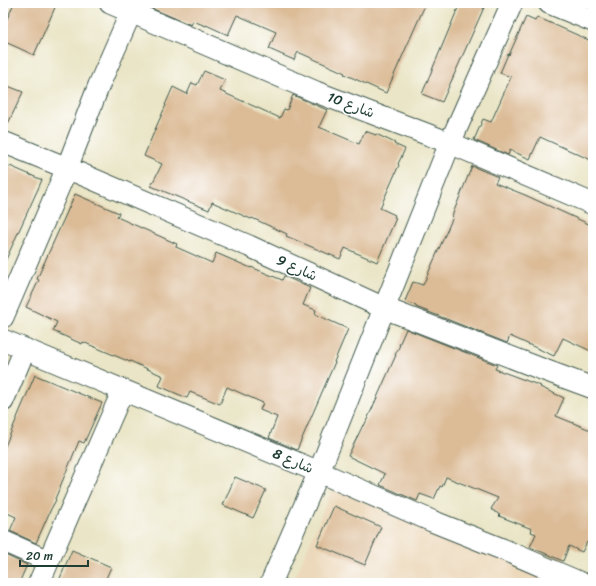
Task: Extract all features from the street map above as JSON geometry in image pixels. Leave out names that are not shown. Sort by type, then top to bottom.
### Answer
[{"type":"street","name":"شارع 10","points":[[110,3],[133,8],[316,92],[450,143],[593,204]]},
{"type":"street","points":[[271,583],[319,472],[450,143],[512,3]]},
{"type":"street","points":[[549,3],[593,20]]},
{"type":"street","points":[[3,317],[67,168],[99,85],[133,8]]},
{"type":"street","name":"شارع 9","points":[[3,142],[249,246],[384,308],[593,388]]},
{"type":"street","name":"شارع 8","points":[[3,340],[581,583]]},
{"type":"street","points":[[3,401],[25,349]]},
{"type":"street","points":[[38,583],[123,390]]},
{"type":"street","points":[[3,541],[48,562]]},
{"type":"shaded area","points":[[333,487],[563,583],[293,583]]},
{"type":"building","points":[[14,3],[57,3],[34,55],[3,41],[3,28]]},
{"type":"building","points":[[147,3],[426,3],[386,93],[298,52],[294,60],[269,49],[276,32],[237,15],[228,35],[193,21],[191,25],[146,6]]},
{"type":"building","points":[[460,3],[486,3],[442,102],[422,94]]},
{"type":"building","points":[[526,17],[535,21],[537,17],[593,42],[593,161],[540,137],[530,159],[510,150],[508,155],[474,140],[483,119],[491,122],[511,77],[500,73]]},
{"type":"building","points":[[204,71],[225,80],[220,91],[280,118],[284,109],[287,110],[293,95],[327,110],[319,127],[359,144],[365,131],[376,134],[405,149],[380,208],[395,215],[394,217],[396,218],[377,262],[345,248],[340,259],[286,236],[287,234],[252,218],[251,219],[212,202],[209,210],[151,186],[162,164],[144,156],[173,87],[187,94],[192,83],[197,85]]},
{"type":"building","points":[[3,84],[23,92],[5,130],[3,130]]},
{"type":"building","points":[[3,164],[42,180],[3,266]]},
{"type":"building","points":[[472,166],[498,177],[495,183],[593,226],[593,352],[563,338],[554,356],[510,336],[507,343],[416,307],[405,301],[413,282],[423,285],[453,217],[452,216]]},
{"type":"building","points":[[75,194],[119,213],[117,217],[177,244],[176,247],[212,263],[216,253],[282,280],[284,276],[310,288],[303,305],[316,310],[315,314],[348,329],[297,450],[269,438],[277,417],[260,410],[263,403],[227,387],[220,404],[190,392],[187,398],[159,386],[163,376],[130,361],[83,342],[82,344],[53,331],[57,322],[26,307]]},
{"type":"building","points":[[406,329],[497,365],[495,369],[541,386],[540,387],[564,398],[556,416],[593,431],[593,545],[587,542],[582,552],[569,546],[563,561],[530,547],[536,534],[531,532],[532,529],[499,516],[500,515],[491,509],[498,498],[446,477],[442,487],[440,486],[434,499],[420,494],[417,501],[380,485],[385,474],[348,456],[371,411]]},
{"type":"building","points":[[35,375],[102,403],[84,443],[79,441],[55,499],[56,500],[36,543],[10,531],[16,517],[3,511],[3,451]]},
{"type":"building","points":[[235,477],[266,490],[253,518],[223,505]]},
{"type":"building","points":[[334,506],[381,527],[365,565],[317,545]]},
{"type":"building","points":[[72,550],[111,567],[104,583],[58,583]]},
{"type":"building","points":[[3,554],[27,565],[19,583],[3,583]]}]
